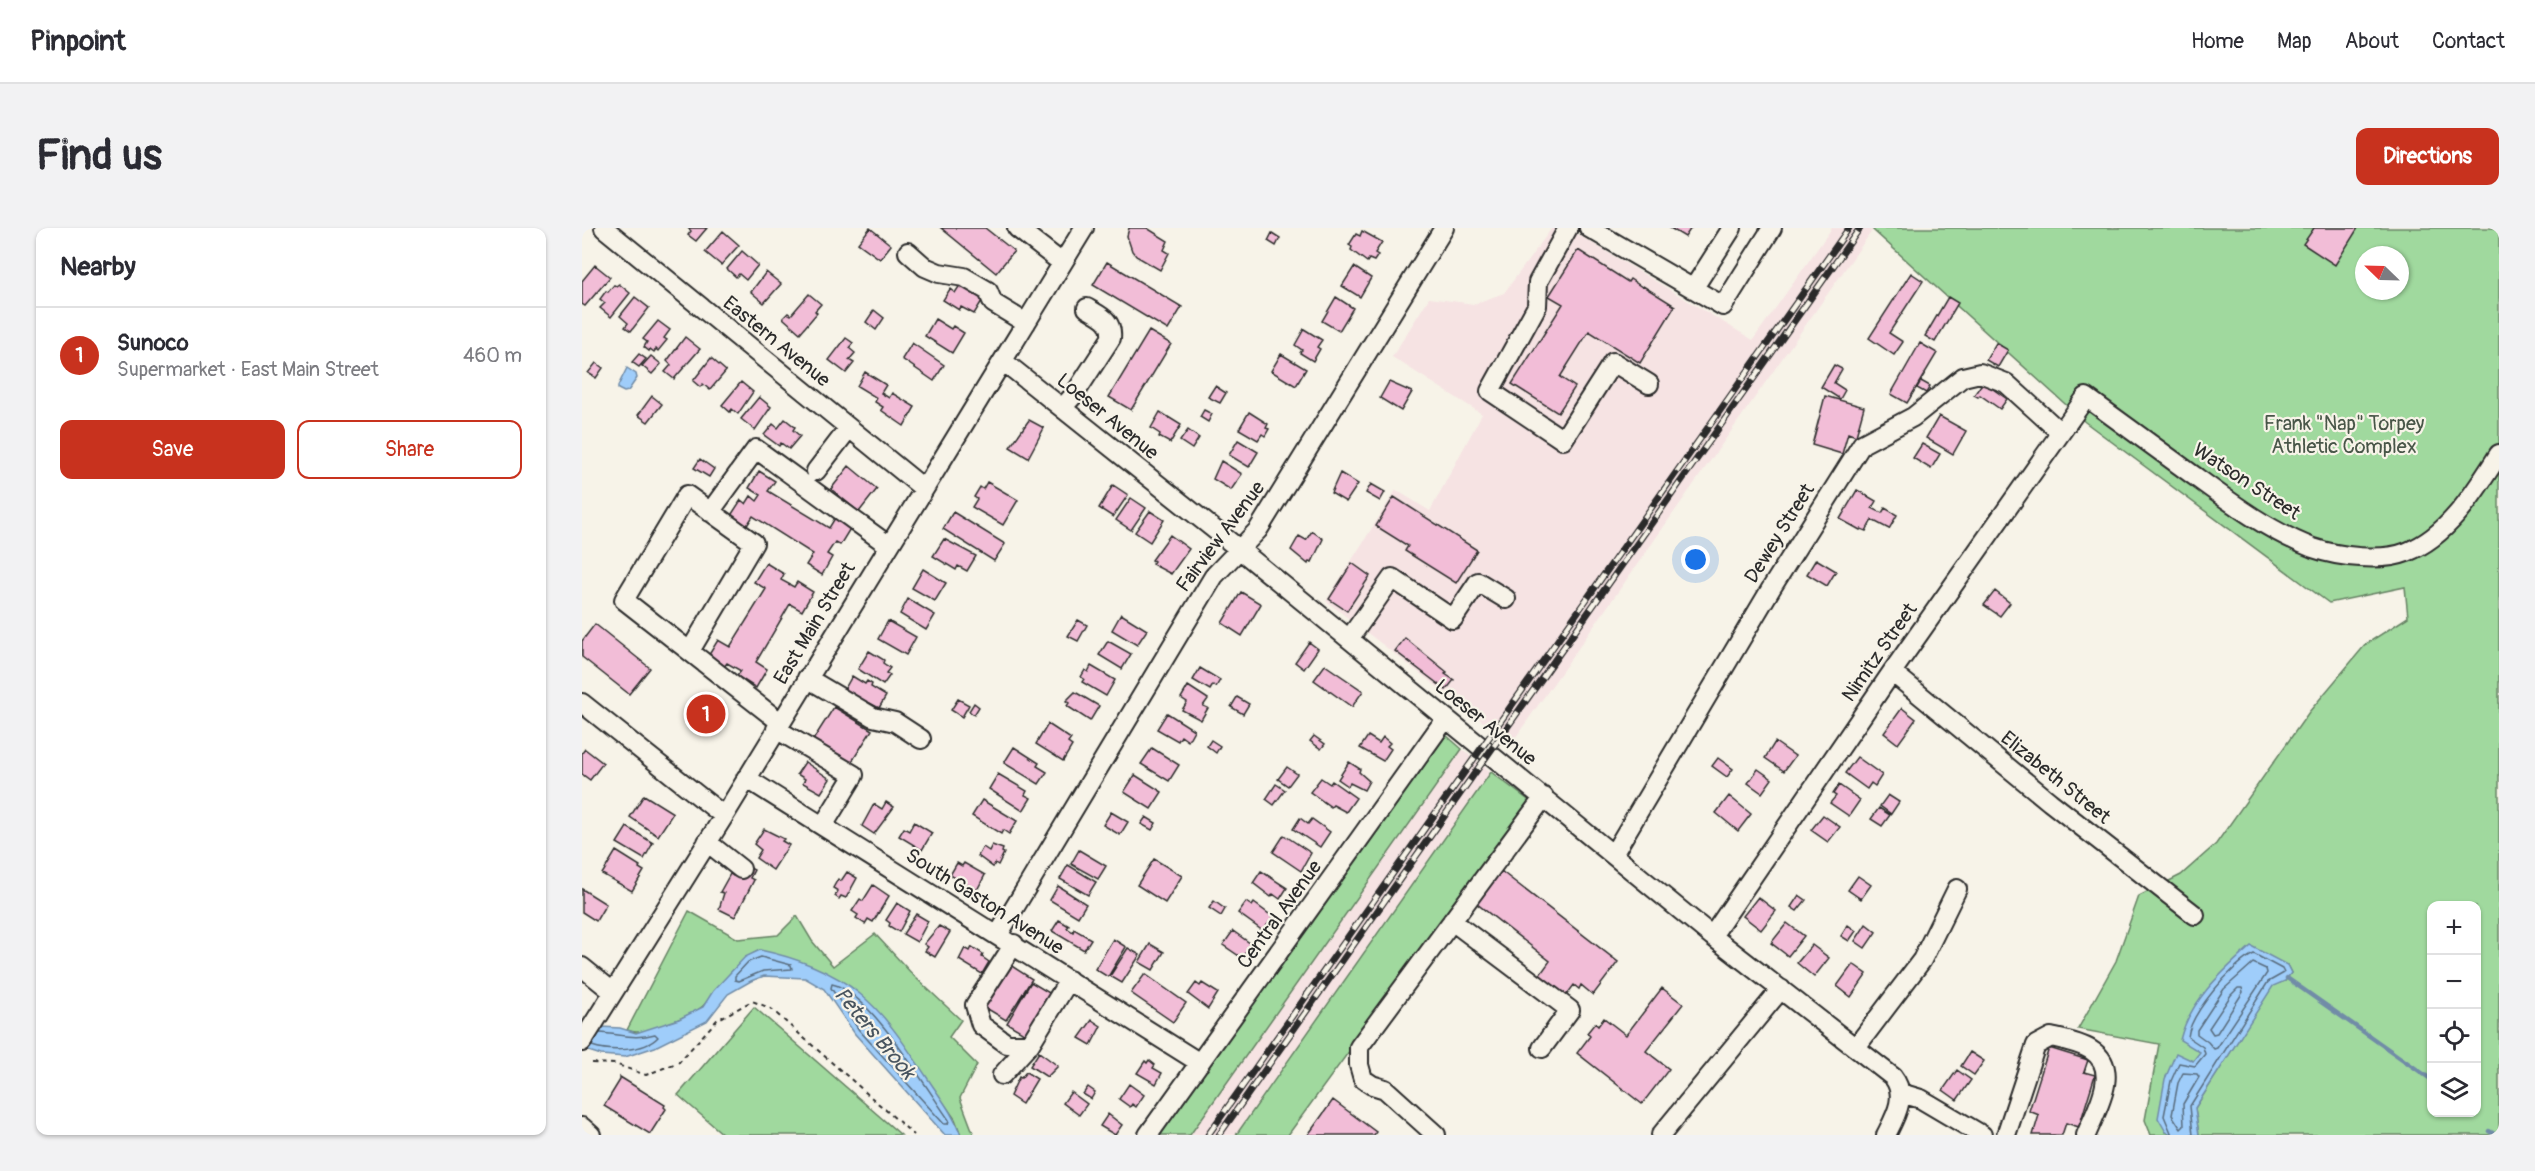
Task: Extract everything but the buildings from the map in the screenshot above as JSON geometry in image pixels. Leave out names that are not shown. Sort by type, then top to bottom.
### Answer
[{"type":"street","name":"Eastern Avenue","points":[[603,228],[923,488]]},
{"type":"street","points":[[1017,228],[1062,263]]},
{"type":"street","name":"East Main Street","points":[[582,1042],[724,816],[1084,228]]},
{"type":"street","name":"Fairview Avenue","points":[[1030,1044],[1007,1044],[981,1025],[975,1005],[1006,940],[1214,576],[1258,530],[1444,228]]},
{"type":"street","points":[[1568,228],[1538,282],[1537,306],[1490,392],[1563,440],[1613,362],[1648,384]]},
{"type":"street","points":[[1693,289],[1732,228]]},
{"type":"street","points":[[1599,230],[1723,306],[1772,228]]},
{"type":"street","points":[[908,252],[925,267],[939,273],[964,277],[988,291],[993,303],[1026,323]]},
{"type":"street","points":[[1062,408],[1074,395],[1111,338],[1112,329],[1108,320],[1087,308]]},
{"type":"street","name":"Loeser Avenue","points":[[1003,361],[1614,853],[1712,936],[1893,1077],[1901,1093]]},
{"type":"street","name":"Dewey Street","points":[[1614,853],[1772,587],[1862,444],[1913,417],[1963,377],[1980,373],[2006,384],[2060,432]]},
{"type":"street","name":"Nimitz Street","points":[[1712,936],[1892,672],[2086,397]]},
{"type":"street","name":"Watson Street","points":[[2086,397],[2258,520],[2314,548],[2356,556],[2384,558],[2407,552],[2435,537],[2475,491],[2499,454]]},
{"type":"street","points":[[816,471],[849,428]]},
{"type":"street","points":[[711,512],[756,449],[888,545]]},
{"type":"street","points":[[690,651],[754,543],[687,495],[624,600],[690,651],[778,725],[854,776],[823,826]]},
{"type":"street","points":[[1349,639],[1392,578],[1453,619],[1478,582],[1506,599]]},
{"type":"street","name":"Elizabeth Street","points":[[1892,672],[2050,802],[2195,915]]},
{"type":"street","points":[[807,678],[873,717],[895,722],[921,739]]},
{"type":"street","points":[[582,704],[724,816]]},
{"type":"street","name":"Central Avenue","points":[[1148,1135],[1446,718]]},
{"type":"street","name":"South Gaston Avenue","points":[[746,778],[1200,1063]]},
{"type":"street","points":[[1436,1135],[1384,1089],[1372,1085],[1363,1078],[1359,1065],[1359,1047],[1544,797]]},
{"type":"street","points":[[707,842],[741,869]]},
{"type":"street","points":[[1856,1047],[1922,960],[1957,889]]},
{"type":"street","points":[[1452,921],[1570,1010],[1542,1048]]},
{"type":"street","points":[[582,967],[613,992]]},
{"type":"street","points":[[1002,1076],[1030,1044],[1069,980]]},
{"type":"street","points":[[1661,1135],[1781,989]]},
{"type":"street","points":[[2006,1135],[2036,1045],[2051,1036],[2090,1048],[2104,1064],[2107,1078],[2086,1135]]},
{"type":"street","points":[[1886,1135],[1897,1114],[1901,1093],[1921,1098],[1982,1135]]},
{"type":"street","points":[[582,1127],[591,1135]]},
{"type":"path","points":[[592,1063],[615,1064],[646,1075],[679,1062],[717,1020],[752,1001],[770,1008],[915,1135]]},
{"type":"shaded area","points":[[1552,228],[1567,228],[1753,340],[1832,228],[1874,228],[1513,741],[1483,722],[1326,601],[1396,490],[1430,511],[1482,414],[1392,357],[1429,298],[1474,304],[1504,293]]},
{"type":"shaded area","points":[[1462,749],[1491,772],[1449,834],[1236,1135],[1190,1135]]},
{"type":"green space","name":"Frank \"Nap\" Torpey Athletic Complex","points":[[1874,228],[2499,228],[2499,1130],[2495,1135],[2199,1135],[2195,1108],[2273,985],[2285,981],[2291,973],[2287,965],[2193,1061],[2166,1132],[2174,1135],[2151,1135],[2145,1120],[2159,1044],[2078,1029],[2116,961],[2139,896],[2181,875],[2216,844],[2309,712],[2366,644],[2408,617],[2405,587],[2329,603],[2085,422],[1873,230]]},
{"type":"green space","points":[[1446,735],[1462,749],[1190,1135],[1159,1135]]},
{"type":"green space","points":[[1491,772],[1531,802],[1288,1135],[1236,1135]]},
{"type":"green space","points":[[689,911],[738,939],[778,935],[797,916],[812,941],[833,966],[875,934],[915,977],[961,1020],[949,1037],[977,1065],[960,1098],[974,1135],[961,1135],[955,1119],[888,1023],[760,950],[736,967],[700,1008],[661,1026],[636,1032],[627,1030]]},
{"type":"green space","points":[[754,1007],[901,1135],[724,1135],[678,1095]]},
{"type":"water","points":[[627,368],[636,374],[637,378],[628,391],[624,392],[618,389],[618,386]]},
{"type":"water","points":[[2251,946],[2287,965],[2291,973],[2285,981],[2273,986],[2195,1108],[2199,1135],[2174,1135],[2166,1132],[2158,1118],[2165,1079],[2176,1053],[2193,1061],[2200,1052],[2180,1040],[2191,1012],[2208,988]]},
{"type":"water","name":"Peters Brook","points":[[760,950],[799,961],[838,978],[870,1003],[888,1022],[911,1054],[950,1112],[961,1135],[945,1135],[855,1034],[824,989],[805,978],[764,976],[751,981],[728,994],[707,1021],[655,1047],[625,1057],[601,1055],[582,1049],[582,1026],[620,1028],[636,1033],[679,1019],[703,1007],[713,991],[745,957]]},
{"type":"waterway","points":[[2287,978],[2427,1076]]},
{"type":"waterway","points":[[2489,1131],[2496,1135]]},
{"type":"railway","points":[[1208,1135],[1849,228]]},
{"type":"railway","points":[[1219,1135],[1860,228]]},
{"type":"place","name":"Sunoco","points":[[706,714]]}]
